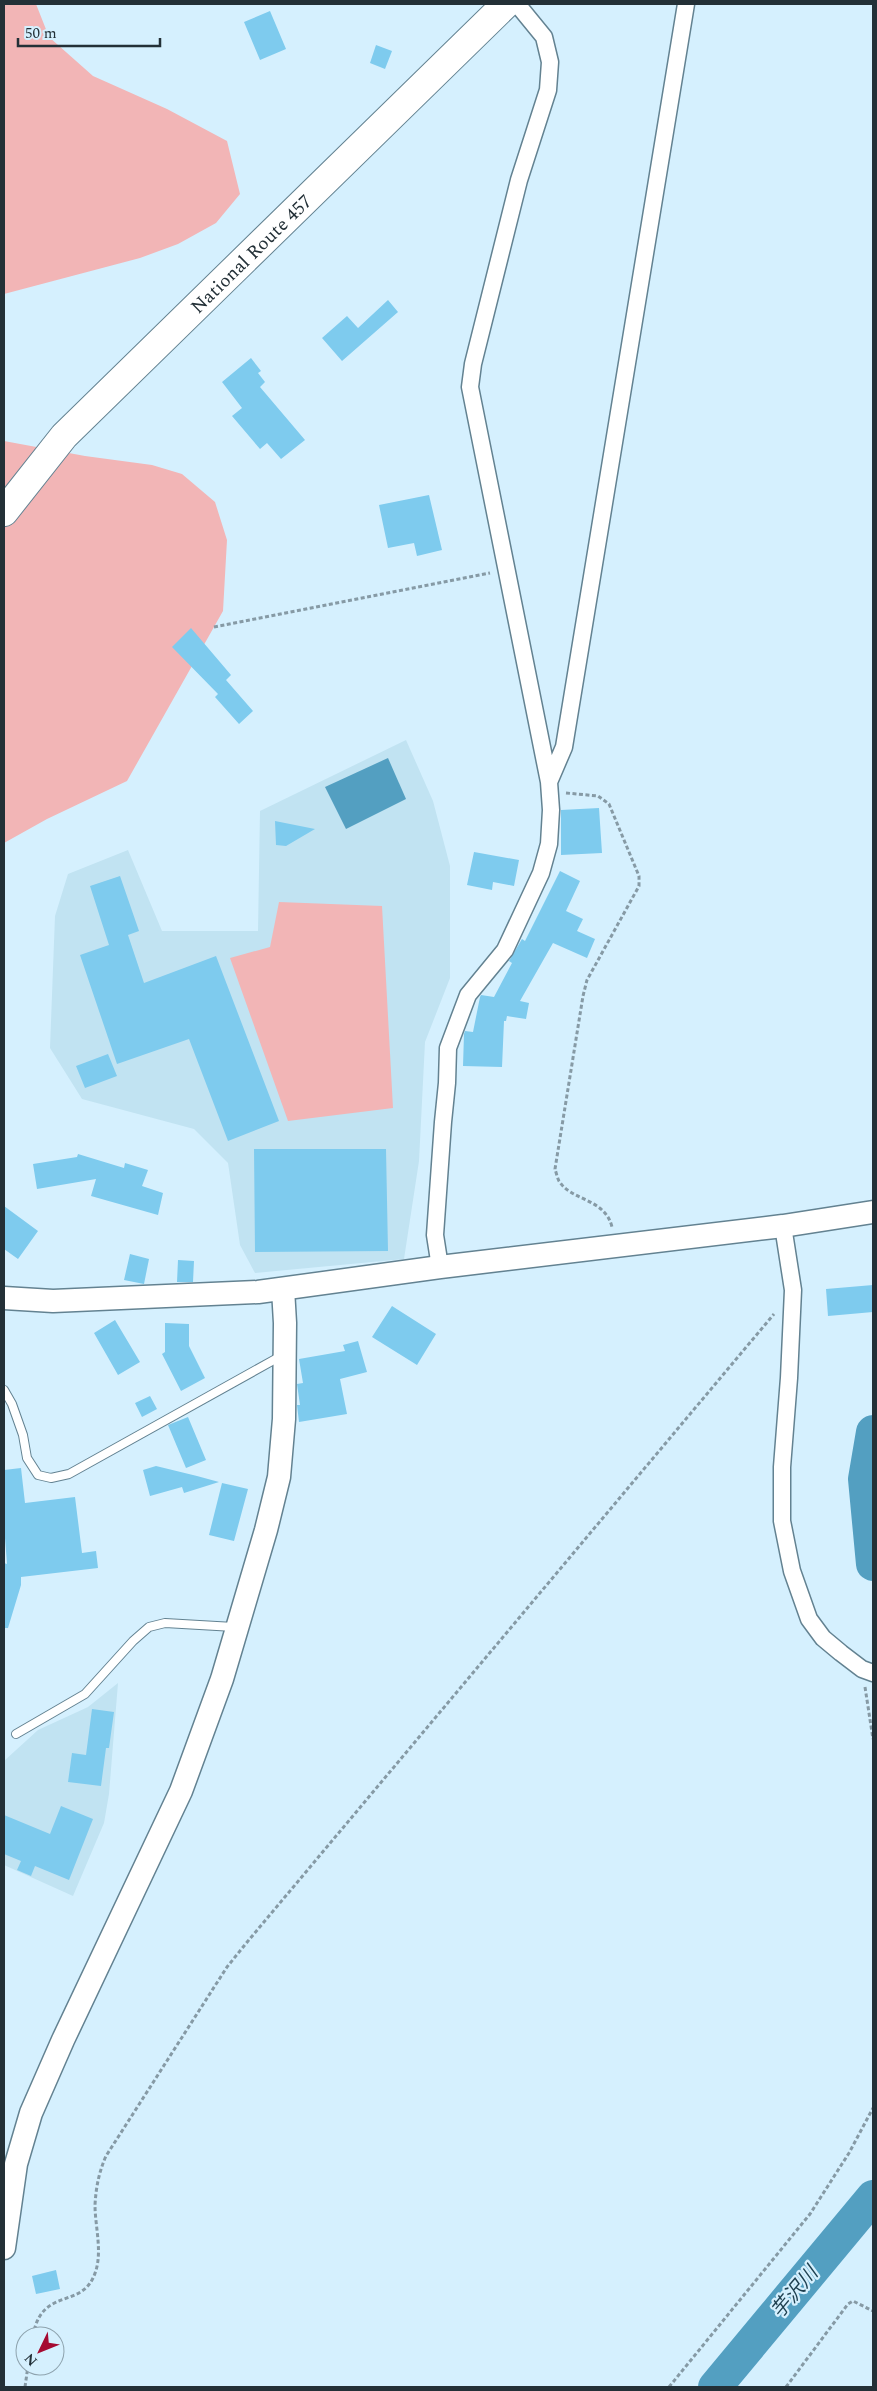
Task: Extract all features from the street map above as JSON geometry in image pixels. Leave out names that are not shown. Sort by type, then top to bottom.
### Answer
[{"type":"highway","name":"National Route 457","points":[[4,512],[64,436],[506,4]]},
{"type":"street","points":[[440,1267],[435,1235],[448,1048],[468,995],[505,950],[541,873],[549,844],[551,810],[549,782],[470,386],[473,364],[518,180],[548,90],[550,62],[544,37],[516,4]]},
{"type":"street","points":[[549,782],[564,747],[686,4]]},
{"type":"street","points":[[4,1298],[53,1301],[258,1292],[440,1267],[613,1248],[783,1226],[873,1212]]},
{"type":"street","points":[[783,1226],[793,1290],[782,1467],[782,1521],[792,1571],[809,1619],[823,1638],[869,1672]]},
{"type":"street","points":[[4,2248],[16,2164],[31,2113],[62,2040],[181,1791],[222,1679],[266,1530],[279,1477],[284,1419],[283,1288]]},
{"type":"lane","points":[[4,1390],[12,1404],[23,1435],[26,1458],[38,1475],[51,1478],[69,1474],[285,1354]]},
{"type":"lane","points":[[16,1734],[85,1694],[133,1641],[149,1627],[166,1623],[237,1628]]},
{"type":"path","points":[[214,627],[507,570]]},
{"type":"path","points":[[549,782],[563,793],[598,796],[609,804],[616,815],[639,876],[639,886],[587,980],[555,1169],[559,1181],[567,1188],[601,1208],[612,1224],[613,1248]]},
{"type":"path","points":[[35,2326],[40,2313],[48,2305],[75,2293],[93,2279],[98,2254],[95,2205],[97,2184],[106,2156],[227,1967],[793,1290]]},
{"type":"path","points":[[869,1672],[873,1739]]},
{"type":"path","points":[[669,2387],[810,2214],[850,2153],[873,2108]]},
{"type":"path","points":[[786,2387],[848,2304],[854,2301],[873,2311]]},
{"type":"shaded area","points":[[4,4],[36,4],[49,37],[93,76],[167,109],[227,141],[240,194],[216,223],[178,244],[140,258],[4,294]]},
{"type":"shaded area","points":[[4,441],[85,456],[152,465],[182,474],[215,502],[227,540],[223,611],[127,781],[47,819],[4,843]]},
{"type":"shaded area","points":[[406,740],[433,801],[450,866],[450,978],[425,1042],[419,1161],[404,1259],[255,1273],[240,1245],[228,1163],[194,1129],[82,1099],[50,1048],[55,916],[68,874],[128,850],[162,931],[258,931],[260,811]]},
{"type":"shaded area","points":[[279,902],[382,906],[393,1108],[288,1121],[230,958],[270,947]]},
{"type":"shaded area","points":[[118,1683],[109,1794],[104,1823],[73,1896],[4,1865],[4,1761],[38,1730],[88,1707]]},
{"type":"water","points":[[388,758],[406,799],[346,829],[325,787]]},
{"type":"building","points":[[270,11],[286,49],[260,60],[244,22]]},
{"type":"building","points":[[376,45],[392,51],[385,69],[370,63]]},
{"type":"building","points":[[388,300],[398,312],[342,361],[322,338],[347,316],[358,328]]},
{"type":"building","points":[[251,358],[261,371],[258,373],[265,382],[260,387],[305,440],[281,459],[267,443],[260,449],[232,416],[242,408],[222,382]]},
{"type":"building","points":[[429,495],[442,550],[417,556],[414,543],[388,548],[379,505]]},
{"type":"building","points":[[191,628],[231,675],[226,680],[253,711],[239,724],[215,697],[218,694],[172,647]]},
{"type":"building","points":[[599,808],[602,853],[561,855],[561,810]]},
{"type":"building","points":[[275,821],[315,829],[286,846],[276,845]]},
{"type":"building","points":[[474,852],[519,860],[514,886],[493,882],[492,890],[467,885]]},
{"type":"building","points":[[560,871],[580,881],[566,911],[583,919],[577,931],[595,939],[587,958],[553,943],[520,1001],[529,1003],[526,1019],[507,1016],[506,1021],[504,1021],[502,1067],[463,1066],[464,1034],[465,1031],[473,1032],[480,997],[481,995],[494,997],[512,963],[509,961],[522,939],[525,941]]},
{"type":"building","points":[[120,876],[139,931],[128,935],[144,983],[216,956],[279,1121],[228,1141],[189,1039],[117,1064],[80,955],[109,945],[90,886]]},
{"type":"building","points":[[108,1054],[117,1076],[85,1088],[76,1066]]},
{"type":"building","points":[[254,1149],[386,1149],[388,1251],[255,1252]]},
{"type":"building","points":[[78,1154],[124,1168],[125,1163],[148,1170],[142,1186],[163,1193],[158,1215],[91,1196],[96,1179],[37,1189],[33,1164],[77,1157]]},
{"type":"building","points":[[4,1206],[38,1231],[18,1259],[4,1249]]},
{"type":"building","points":[[130,1254],[149,1259],[144,1284],[124,1280]]},
{"type":"building","points":[[178,1260],[194,1261],[193,1282],[177,1282]]},
{"type":"building","points":[[873,1285],[873,1312],[828,1316],[826,1289]]},
{"type":"building","points":[[392,1306],[436,1334],[417,1365],[372,1337]]},
{"type":"building","points":[[115,1320],[140,1362],[118,1375],[94,1333]]},
{"type":"building","points":[[165,1323],[189,1324],[189,1346],[205,1378],[181,1391],[162,1354],[165,1352]]},
{"type":"building","points":[[358,1341],[367,1372],[340,1379],[347,1414],[299,1422],[297,1405],[300,1405],[297,1384],[303,1383],[299,1359],[345,1351],[343,1345]]},
{"type":"building","points":[[150,1396],[157,1409],[142,1417],[135,1403]]},
{"type":"building","points":[[188,1417],[206,1460],[186,1468],[168,1425]]},
{"type":"building","points":[[156,1466],[219,1482],[184,1493],[182,1487],[150,1496],[143,1470]]},
{"type":"building","points":[[21,1468],[25,1503],[75,1497],[82,1553],[96,1551],[98,1568],[21,1577],[21,1585],[8,1628],[4,1628],[4,1563],[7,1564],[4,1525],[4,1470]]},
{"type":"building","points":[[222,1483],[248,1489],[234,1541],[209,1535]]},
{"type":"building","points":[[92,1709],[114,1712],[109,1748],[106,1748],[101,1786],[68,1782],[72,1753],[86,1755]]},
{"type":"building","points":[[61,1806],[93,1819],[69,1880],[35,1866],[31,1876],[17,1870],[21,1861],[4,1854],[4,1815],[50,1834]]},
{"type":"building","points":[[56,2270],[60,2289],[36,2294],[32,2276]]},
{"type":"waterway","name":"芋沢川","points":[[873,1432],[865,1479],[873,1564]]},
{"type":"waterway","name":"芋沢川","points":[[715,2387],[873,2197]]}]
